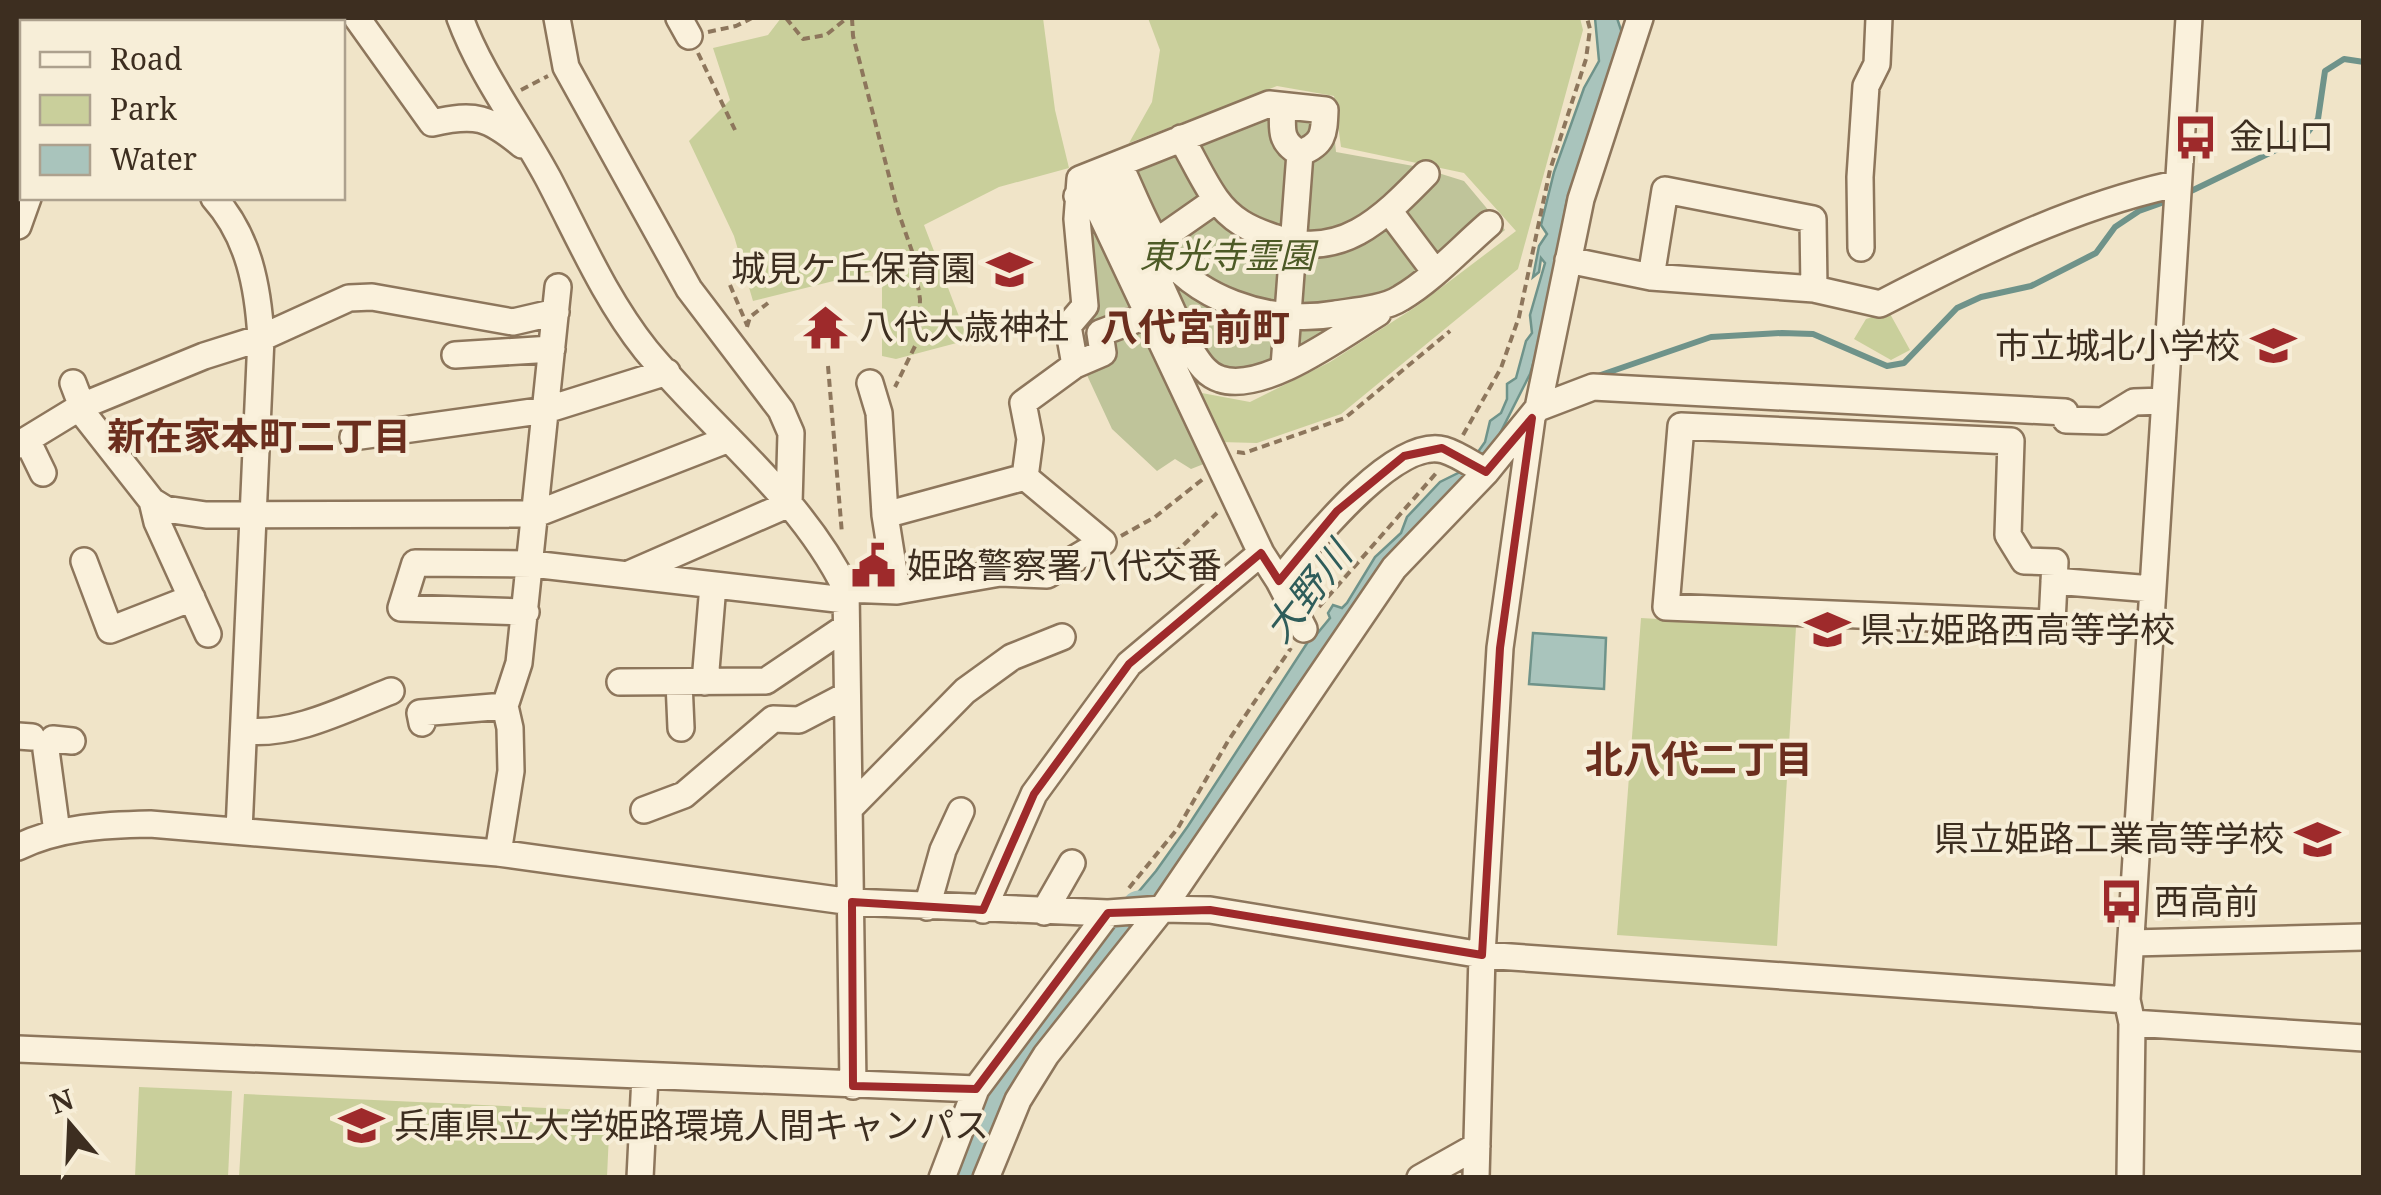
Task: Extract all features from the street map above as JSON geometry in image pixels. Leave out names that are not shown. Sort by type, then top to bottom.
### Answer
[{"type":"street","points":[[358,18],[432,123],[477,116],[498,125],[534,154]]},
{"type":"street","points":[[460,18],[471,48],[534,154],[611,302],[667,372],[789,504],[822,546],[846,594],[852,1086]]},
{"type":"street","points":[[558,18],[556,27],[566,68],[689,289],[781,410],[791,433],[789,504]]},
{"type":"street","points":[[1476,1178],[1482,955],[1500,648],[1535,413],[1581,199],[1640,18]]},
{"type":"street","points":[[1861,248],[1860,177],[1866,86],[1877,64],[1879,18]]},
{"type":"street","points":[[2130,1178],[2132,943],[2189,18]]},
{"type":"street","points":[[1083,190],[1119,164],[1269,104],[1325,110],[1324,136],[1317,147],[1300,153],[1289,147],[1282,137],[1283,106]]},
{"type":"street","points":[[1181,138],[1216,200],[1242,226],[1293,245],[1326,246],[1356,234],[1390,212],[1426,174]]},
{"type":"street","points":[[1284,367],[1300,153]]},
{"type":"street","points":[[1119,164],[1156,242],[1202,287],[1234,305],[1266,314],[1324,316],[1399,300]]},
{"type":"street","points":[[1568,260],[1651,277],[1814,290],[1880,304],[1952,266],[2046,225],[2116,197],[2172,185]]},
{"type":"street","points":[[1083,190],[1148,315],[1261,553],[1304,628]]},
{"type":"street","points":[[1074,365],[1068,326],[1085,306],[1083,190]]},
{"type":"street","points":[[1083,190],[1110,191],[1120,196],[1188,346],[1201,366],[1217,378],[1237,383],[1284,367],[1399,300],[1489,224]]},
{"type":"street","points":[[1651,277],[1666,190],[1812,218],[1814,290]]},
{"type":"street","points":[[18,226],[27,200]]},
{"type":"street","points":[[222,200],[250,265],[258,296],[261,338],[240,831]]},
{"type":"street","points":[[1156,242],[1216,200]]},
{"type":"street","points":[[1390,212],[1434,272]]},
{"type":"street","points":[[43,473],[22,442],[77,394],[261,338],[349,298],[372,297],[513,322],[557,299],[520,663],[504,706],[510,728],[510,771],[498,853]]},
{"type":"street","points":[[1025,478],[1030,439],[1023,403],[1074,365],[1103,353],[1100,333],[1148,315]]},
{"type":"street","points":[[454,355],[552,349]]},
{"type":"street","points":[[353,436],[412,439],[471,431],[667,372]]},
{"type":"street","points":[[870,384],[880,412],[885,514],[898,591]]},
{"type":"street","points":[[986,1178],[1018,1100],[1046,1055],[1162,908],[1394,568],[1486,472],[1535,413],[1593,388],[2065,412],[2066,420],[2103,421],[2134,402],[2164,401]]},
{"type":"street","points":[[77,394],[86,417],[152,501],[165,509],[206,515],[536,514],[729,439]]},
{"type":"street","points":[[1681,426],[2012,441],[2008,534],[2024,561],[2055,562],[2054,581],[2052,623],[1666,607],[1681,426]]},
{"type":"street","points":[[1279,581],[1337,511],[1404,456],[1442,448],[1486,472]]},
{"type":"street","points":[[885,514],[1025,478]]},
{"type":"street","points":[[526,612],[402,608],[415,563],[532,564],[712,585],[846,594],[898,591],[1000,573],[1047,576],[1104,542],[1025,478]]},
{"type":"street","points":[[152,501],[156,522],[208,634]]},
{"type":"street","points":[[627,575],[789,504]]},
{"type":"street","points":[[983,910],[1034,794],[1129,664],[1261,553]]},
{"type":"street","points":[[84,561],[110,630],[192,598]]},
{"type":"street","points":[[2054,581],[2152,589]]},
{"type":"street","points":[[681,728],[712,585]]},
{"type":"street","points":[[620,682],[766,681],[846,627]]},
{"type":"street","points":[[850,808],[965,691],[1012,657],[1062,636]]},
{"type":"street","points":[[244,731],[260,732],[320,720],[390,692]]},
{"type":"street","points":[[644,810],[684,794],[774,719],[799,720],[847,695]]},
{"type":"street","points":[[422,723],[420,713],[504,706]]},
{"type":"street","points":[[57,832],[46,750],[53,739],[72,740]]},
{"type":"street","points":[[927,907],[943,850],[962,811]]},
{"type":"street","points":[[18,847],[57,832],[106,825],[240,831],[498,853],[852,902],[1044,912],[1210,910],[1482,955],[2130,1011],[2364,1038]]},
{"type":"street","points":[[1044,912],[1072,863]]},
{"type":"street","points":[[942,1178],[976,1088],[1113,912]]},
{"type":"street","points":[[2132,943],[2364,937]]},
{"type":"street","points":[[18,1049],[852,1086],[976,1088]]},
{"type":"street","points":[[640,1178],[644,1076]]},
{"type":"street","points":[[1420,1178],[1476,1146]]},
{"type":"path","points":[[735,130],[684,26],[736,26],[752,18]]},
{"type":"path","points":[[786,18],[803,39],[826,35],[850,18],[898,211],[913,254],[920,299],[919,338],[880,412]]},
{"type":"path","points":[[1113,912],[1178,828],[1228,741],[1320,605],[1453,454],[1501,368],[1519,316],[1550,170],[1586,59],[1590,29],[1586,18]]},
{"type":"path","points":[[502,100],[566,68]]},
{"type":"path","points":[[730,286],[748,325]]},
{"type":"path","points":[[738,356],[750,317],[768,303]]},
{"type":"path","points":[[1104,542],[1155,517],[1215,457],[1244,453],[1345,418],[1450,331]]},
{"type":"path","points":[[828,366],[842,533]]},
{"type":"path","points":[[1150,564],[1178,550],[1234,498]]},
{"type":"highlighted area","points":[[1532,418],[1500,648],[1482,955],[1210,910],[1108,913],[976,1089],[853,1086],[852,902],[983,910],[1034,794],[1129,664],[1261,553],[1279,581],[1337,511],[1404,456],[1442,448],[1486,472]]},
{"type":"green space","points":[[781,18],[1043,18],[1055,110],[1069,168],[999,187],[924,225],[968,340],[896,359],[882,356],[882,269],[753,301],[734,236],[689,141],[730,100],[713,48],[768,35]]},
{"type":"green space","points":[[1148,18],[1580,18],[1583,30],[1518,269],[1341,414],[1257,443],[1220,442],[1191,391],[1250,402],[1330,362],[1417,306],[1516,231],[1464,173],[1341,147],[1334,96],[1277,86],[1129,143],[1152,102],[1160,50]]},
{"type":"green space","name":"東光寺霊園","points":[[1269,97],[1331,102],[1336,152],[1419,167],[1464,181],[1505,230],[1415,300],[1325,355],[1247,394],[1183,382],[1219,458],[1191,469],[1175,459],[1157,471],[1112,429],[1079,358],[1091,312],[1082,171]]},
{"type":"green space","points":[[1889,312],[1910,350],[1891,360],[1854,339],[1866,319]]},
{"type":"green space","points":[[1641,618],[1796,627],[1777,946],[1617,935]]},
{"type":"green space","points":[[139,1087],[232,1091],[228,1177],[135,1177]]},
{"type":"green space","points":[[244,1094],[610,1111],[607,1177],[239,1177]]},
{"type":"water","points":[[1595,18],[1617,18],[1623,36],[1567,200],[1543,330],[1530,374],[1485,463],[1118,951],[1098,940],[1188,826],[1313,634],[1330,618],[1328,613],[1333,605],[1342,608],[1347,603],[1375,557],[1401,533],[1407,517],[1440,482],[1466,469],[1485,442],[1490,421],[1501,413],[1507,399],[1507,384],[1516,378],[1532,333],[1530,315],[1545,263],[1541,258],[1539,272],[1533,277],[1539,246],[1547,234],[1541,225],[1554,172],[1584,88],[1599,61]]},
{"type":"water","points":[[1533,633],[1606,638],[1604,689],[1529,684]]},
{"type":"waterway","points":[[2187,193],[2305,136],[2318,119],[2325,71],[2344,59],[2364,62]]},
{"type":"waterway","points":[[1592,378],[1711,337],[1782,333],[1813,334],[1887,366],[1904,363],[1957,308],[1981,297],[2031,286],[2096,253],[2115,227],[2139,211],[2170,200]]},
{"type":"waterway","name":"大野川","points":[[966,1178],[1021,1058],[1139,908]]},
{"type":"place","name":"金山口","points":[[2196,137]]},
{"type":"place","name":"城見ケ丘保育園","points":[[1009,269]]},
{"type":"place","name":"八代大歳神社","points":[[826,327]]},
{"type":"place","name":"市立城北小学校","points":[[2273,346]]},
{"type":"place","name":"姫路警察署八代交番","points":[[874,566]]},
{"type":"place","name":"県立姫路西高等学校","points":[[1827,630]]},
{"type":"place","name":"県立姫路工業高等学校","points":[[2317,839]]},
{"type":"place","name":"西高前","points":[[2121,902]]},
{"type":"place","name":"兵庫県立大学姫路環境人間キャンパス","points":[[361,1126]]},
{"type":"district","name":"八代宮前町","points":[[1195,328]]},
{"type":"district","name":"新在家本町二丁目","points":[[259,437]]},
{"type":"district","name":"北八代二丁目","points":[[1699,760]]}]
